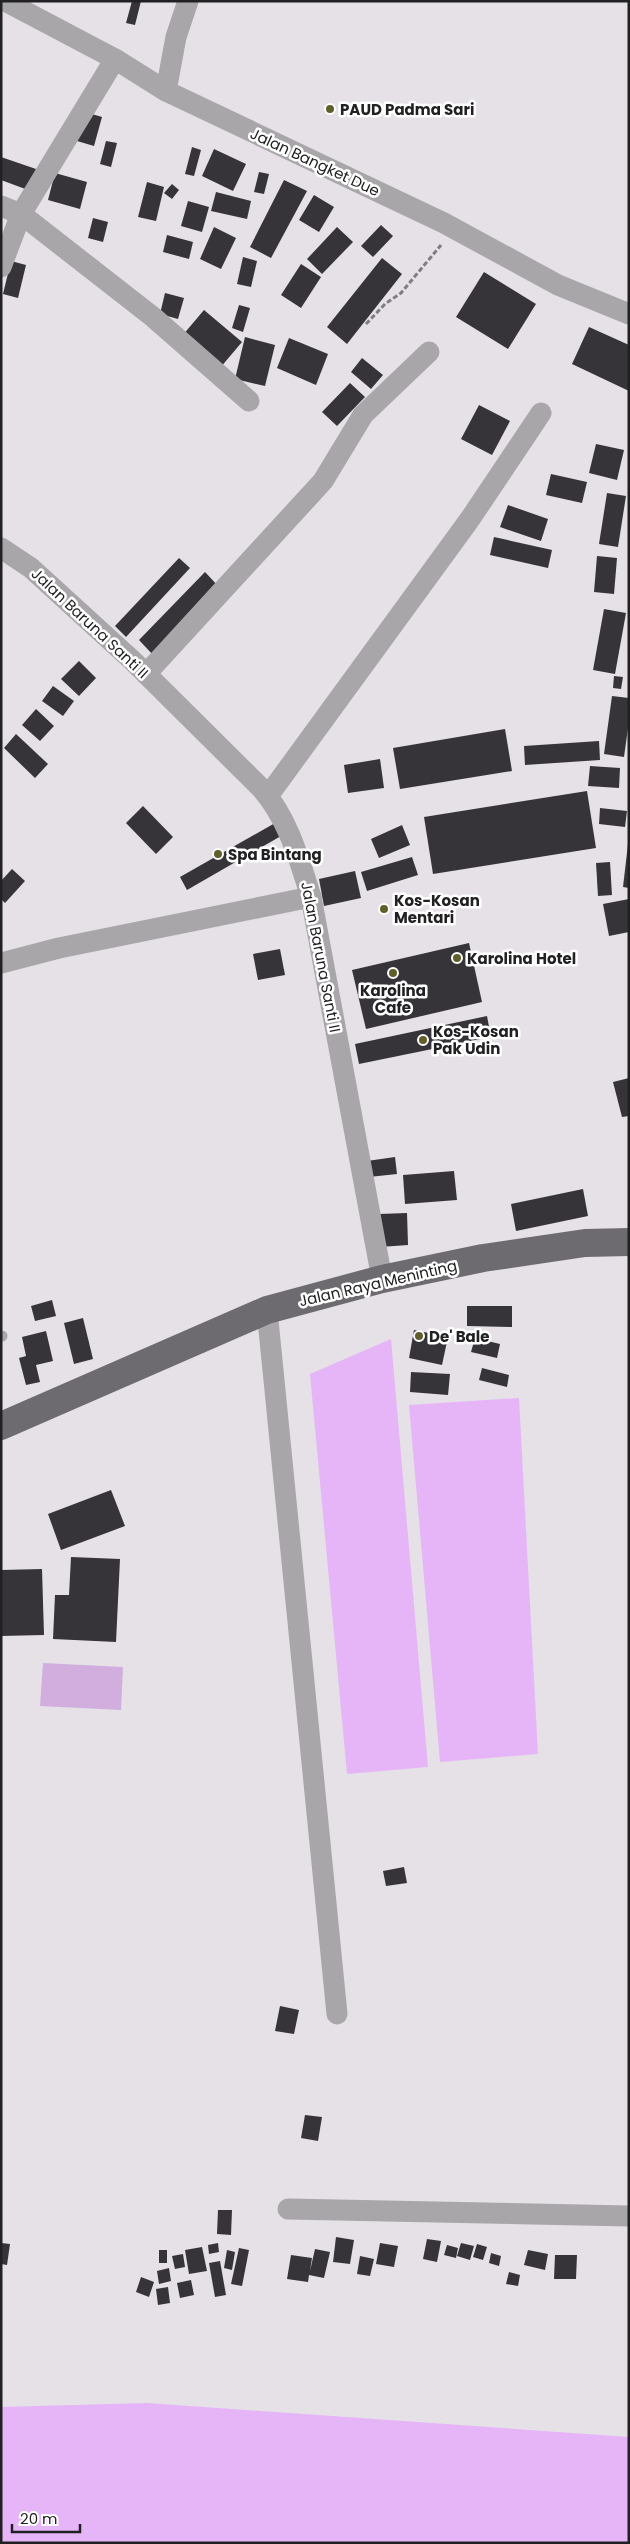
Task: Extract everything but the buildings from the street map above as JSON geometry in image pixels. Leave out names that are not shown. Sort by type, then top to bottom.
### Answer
[{"type":"highway","name":"Jalan Raya Meninting","points":[[1,1426],[267,1310],[382,1279],[483,1258],[584,1243],[629,1242]]},
{"type":"street","name":"Jalan Bangket Due","points":[[5,1],[115,59],[166,91],[444,223],[558,285],[629,314]]},
{"type":"street","points":[[166,91],[176,37],[188,1]]},
{"type":"street","points":[[1,268],[21,214],[115,59]]},
{"type":"street","points":[[1,206],[21,214],[153,316],[249,401]]},
{"type":"street","points":[[146,674],[323,481],[364,415],[429,352]]},
{"type":"street","points":[[268,796],[470,519],[541,413]]},
{"type":"street","name":"Jalan Baruna Santi II","points":[[1,548],[31,568],[146,674],[276,806],[297,852],[311,897],[382,1279]]},
{"type":"street","points":[[1,962],[59,948],[311,897]]},
{"type":"street","points":[[267,1310],[337,2014]]},
{"type":"street","points":[[288,2209],[629,2216]]},
{"type":"path","points":[[366,324],[384,304],[401,293],[434,254],[449,233],[444,223]]},
{"type":"shaded area","points":[[391,1339],[428,1767],[347,1774],[310,1374]]},
{"type":"shaded area","points":[[519,1398],[538,1754],[440,1762],[409,1405]]},
{"type":"shaded area","points":[[43,1663],[123,1667],[121,1710],[40,1706]]},
{"type":"shaded area","points":[[147,2403],[629,2437],[629,2543],[1,2543],[1,2407]]},
{"type":"place","name":"PAUD Padma Sari","points":[[330,109]]},
{"type":"place","name":"Spa Bintang","points":[[218,854]]},
{"type":"place","name":"Kos-Kosan Mentari","points":[[384,909]]},
{"type":"place","name":"Karolina Hotel","points":[[457,958]]},
{"type":"place","name":"Karolina Cafe","points":[[393,973]]},
{"type":"place","name":"Kos-Kosan Pak Udin","points":[[423,1040]]},
{"type":"place","name":"De' Bale","points":[[419,1336]]}]
